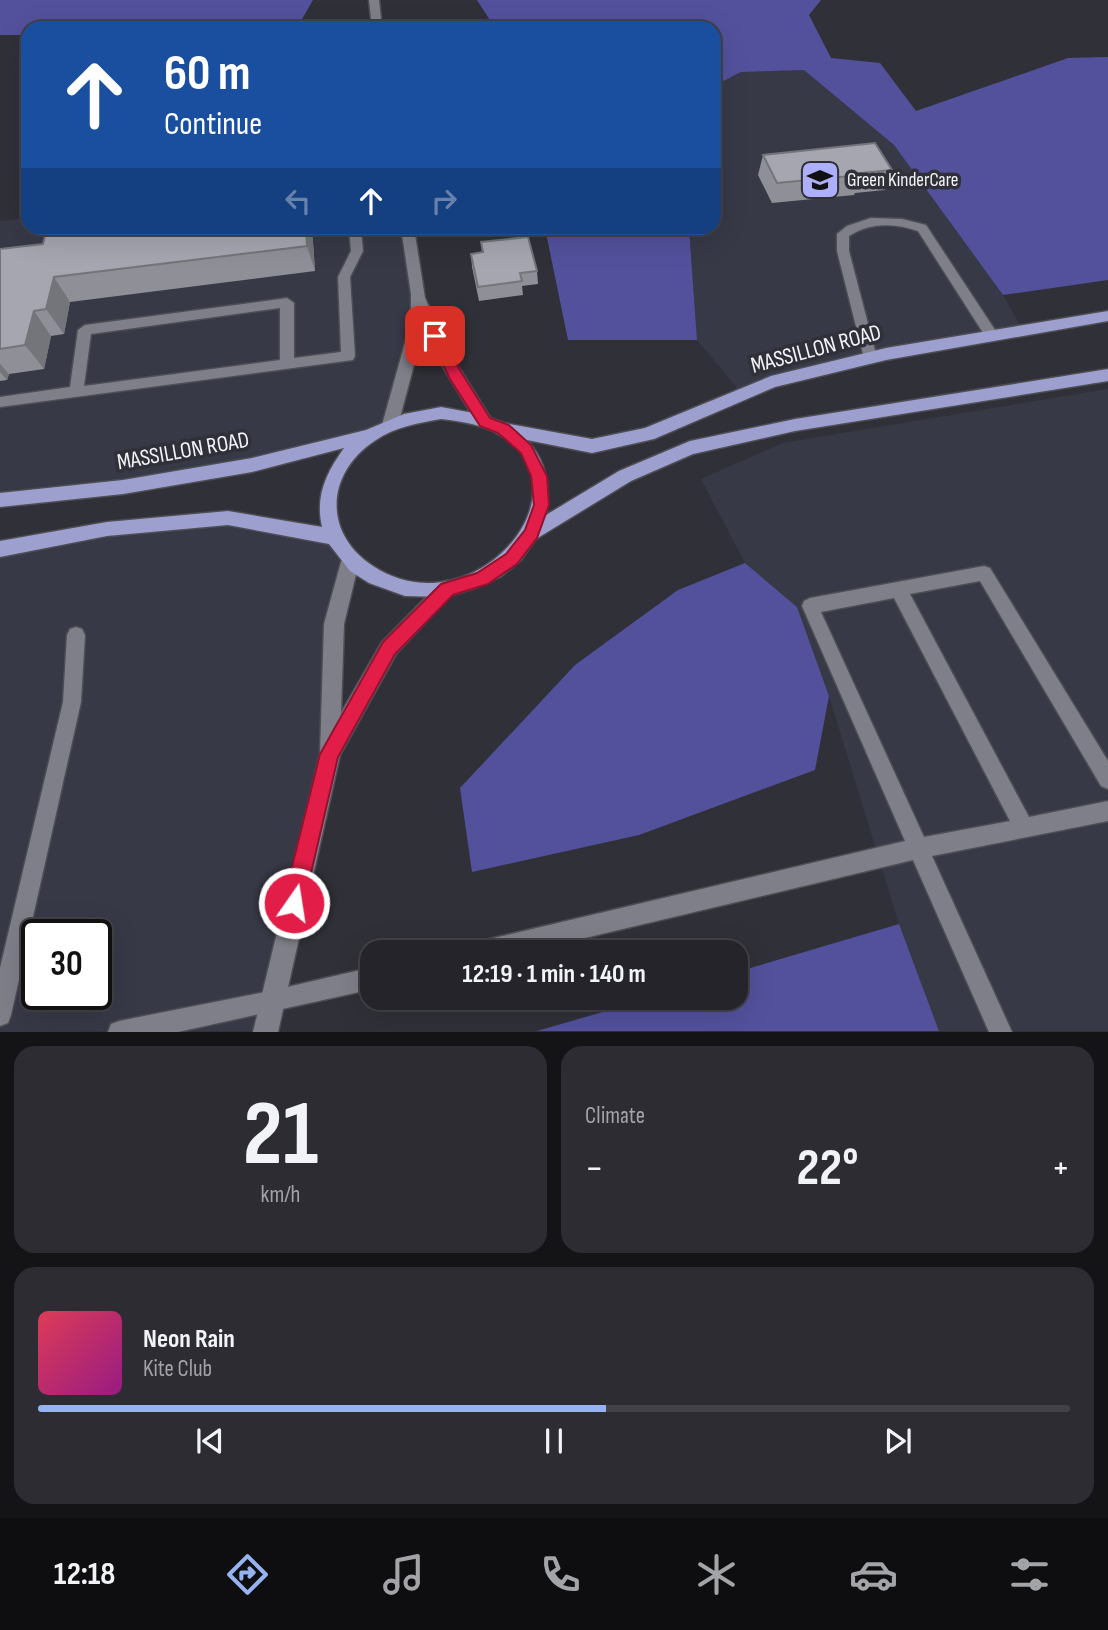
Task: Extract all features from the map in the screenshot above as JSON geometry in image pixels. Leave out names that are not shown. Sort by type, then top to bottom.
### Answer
[{"type":"main road","name":"MASSILLON ROAD","points":[[504,429],[592,446],[648,434],[772,382],[870,358],[1108,316]]},
{"type":"main road","points":[[532,533],[541,505],[539,476],[526,449],[504,429],[474,417],[441,413],[407,418],[390,425],[372,435],[350,453],[333,480],[327,509],[333,537],[350,562],[376,580],[411,590],[447,589],[482,579],[511,559],[532,533],[625,476],[691,448],[795,425],[1108,375]]},
{"type":"main road","name":"MASSILLON ROAD","points":[[0,500],[123,487],[226,470],[372,435]]},
{"type":"main road","points":[[0,549],[107,529],[228,517],[333,537]]},
{"type":"street","points":[[374,0],[376,21]]},
{"type":"street","points":[[390,425],[418,321],[418,294],[408,235]]},
{"type":"street","points":[[418,294],[444,356],[485,422]]},
{"type":"street","points":[[265,1031],[330,754],[334,624],[350,562]]},
{"type":"street","points":[[330,754],[389,648],[447,589]]},
{"type":"lane","points":[[870,358],[843,251],[843,234],[852,226],[904,221],[922,228],[992,336]]},
{"type":"lane","points":[[0,402],[348,356],[344,276],[357,251],[356,235]]},
{"type":"lane","points":[[76,392],[85,330],[287,303],[287,365]]},
{"type":"lane","points":[[1001,1031],[810,606],[984,573],[1108,779]]},
{"type":"lane","points":[[898,589],[1024,828]]},
{"type":"lane","points":[[0,1015],[72,702],[76,635]]},
{"type":"lane","points":[[532,940],[920,848],[1108,811]]},
{"type":"lane","points":[[119,1031],[270,1002],[360,981]]},
{"type":"shaded area","points":[[0,0],[313,0],[301,21],[21,21],[21,35],[0,35]]},
{"type":"shaded area","points":[[477,0],[821,0],[809,15],[831,58],[880,63],[916,111],[1068,58],[1108,57],[1108,280],[1003,295],[894,145],[804,70],[741,72],[721,82],[721,21],[490,21]]},
{"type":"shaded area","points":[[804,70],[894,145],[1003,295],[1023,330],[886,354],[743,395],[697,340],[690,235],[721,235],[721,82],[741,72]]},
{"type":"shaded area","points":[[21,219],[21,235],[408,235],[418,294],[390,425],[252,465],[0,500],[0,221]]},
{"type":"shaded area","points":[[546,235],[690,235],[697,340],[568,340]]},
{"type":"shaded area","points":[[1108,389],[1108,1031],[939,1031],[899,924],[829,696],[797,607],[745,563],[701,479],[783,443]]},
{"type":"shaded area","points":[[228,518],[333,537],[350,562],[330,754],[265,1031],[0,1032],[0,549]]},
{"type":"shaded area","points":[[745,563],[797,607],[829,696],[815,770],[639,835],[472,872],[460,788],[575,665],[678,590]]},
{"type":"shaded area","points":[[899,924],[939,1031],[537,1031],[610,1010],[748,1010],[748,969]]},
{"type":"building","points":[[875,143],[892,170],[777,183],[763,155]]},
{"type":"building","points":[[45,235],[306,235],[307,246],[54,277],[46,309],[34,311],[25,345],[0,349],[0,249],[43,244]]},
{"type":"building","points":[[528,237],[537,271],[520,273],[522,281],[478,287],[471,254],[483,252],[481,242]]},
{"type":"place","name":"Green KinderCare","points":[[820,180]]},
{"type":"route","points":[[294,903],[330,754],[389,648],[447,589],[482,579],[511,559],[532,533],[541,505],[539,476],[526,449],[504,429],[485,422],[455,375],[435,336]]}]
